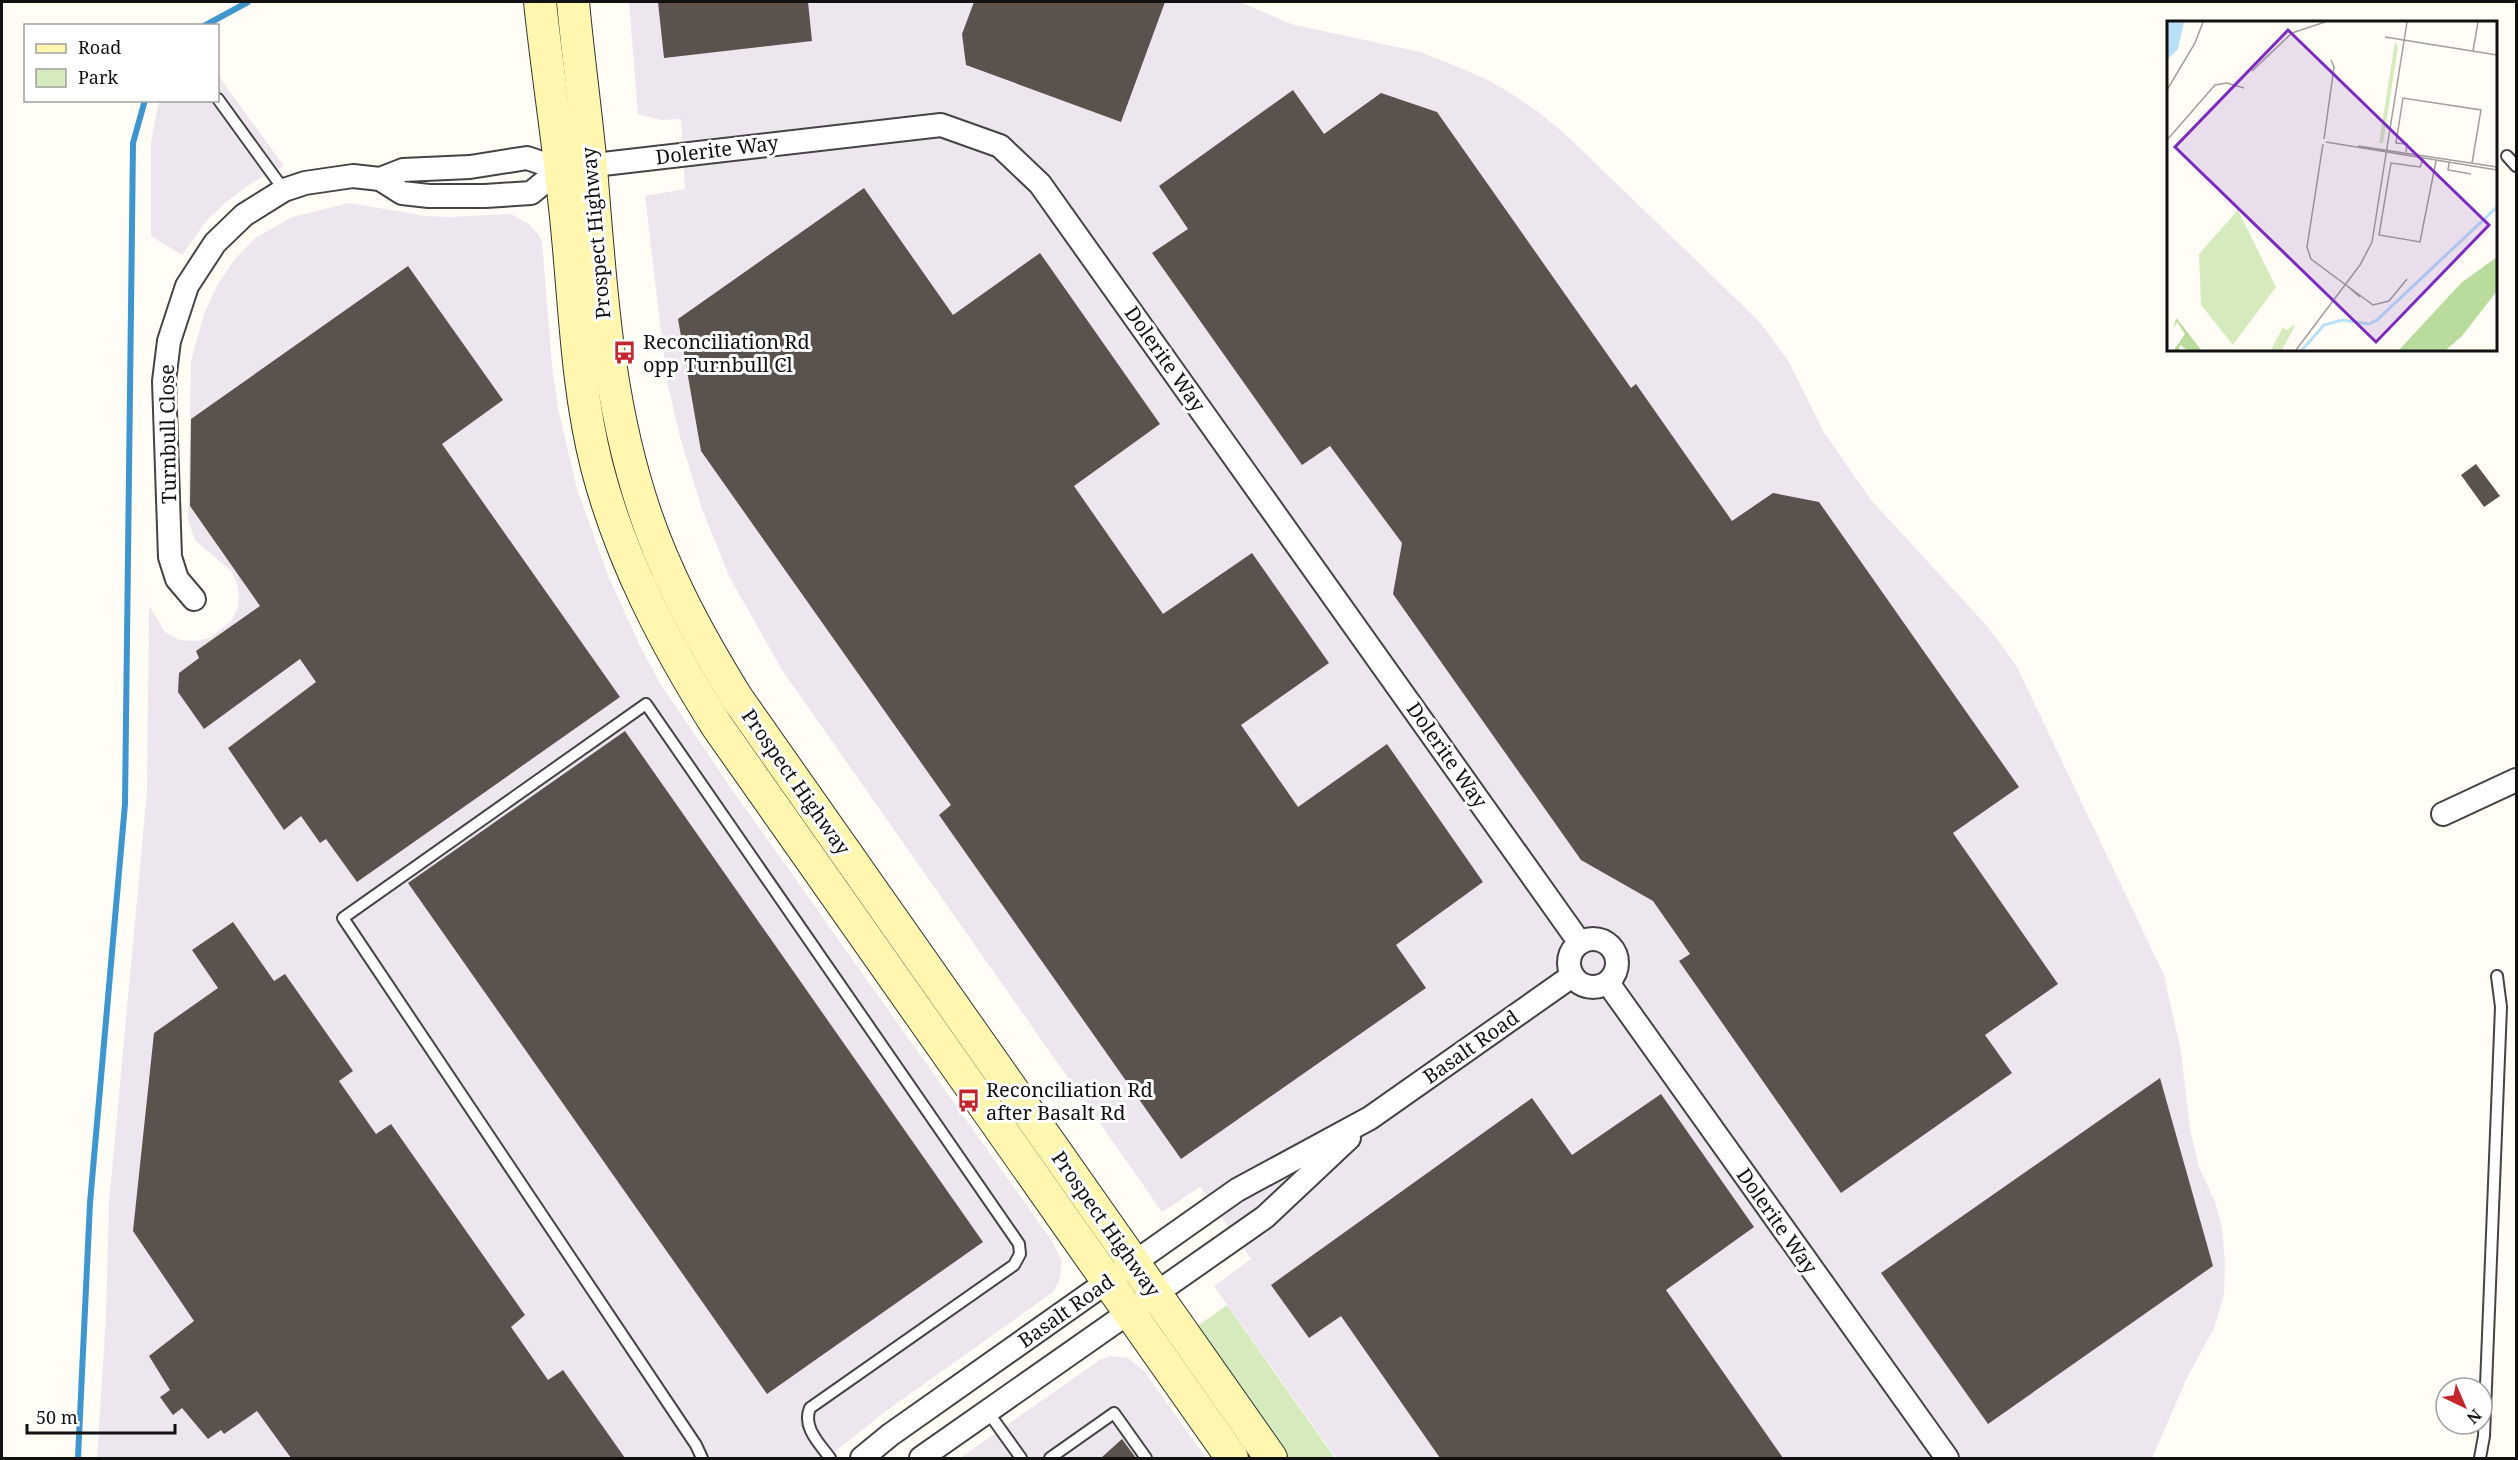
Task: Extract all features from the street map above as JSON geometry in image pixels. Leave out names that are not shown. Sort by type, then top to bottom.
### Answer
[{"type":"main road","name":"Prospect Highway","points":[[540,2],[575,167]]},
{"type":"main road","name":"Prospect Highway","points":[[573,2],[575,167],[567,226],[579,372],[587,422],[608,503],[627,557],[655,619],[717,726],[1121,1272],[1156,1294],[1271,1458]]},
{"type":"main road","name":"Prospect Highway","points":[[1121,1272],[1129,1311],[1232,1458]]},
{"type":"street","name":"Dolerite Way","points":[[575,167],[940,125],[1000,146],[1040,184],[1580,943]]},
{"type":"street","name":"Turnbull Close","points":[[380,179],[404,170],[470,167],[527,158],[575,167]]},
{"type":"street","name":"Turnbull Close","points":[[194,599],[177,579],[170,556],[164,381],[169,341],[187,286],[215,243],[244,216],[284,190],[305,183],[353,176],[380,179],[402,193],[429,196],[485,196],[531,193],[575,167]]},
{"type":"street","points":[[2443,814],[2517,780]]},
{"type":"street","points":[[1596,939],[1610,946],[1615,953],[1617,969],[1608,983],[1592,988],[1577,982],[1572,976],[1569,969],[1570,954],[1580,943],[1596,939]]},
{"type":"street","name":"Basalt Road","points":[[862,1458],[890,1435],[1238,1190],[1370,1118],[1572,976]]},
{"type":"street","name":"Dolerite Way","points":[[1608,983],[1947,1458]]},
{"type":"street","name":"Basalt Road","points":[[921,1458],[1265,1217],[1370,1118]]},
{"type":"lane","points":[[219,100],[284,190]]},
{"type":"lane","points":[[2507,156],[2517,166]]},
{"type":"lane","points":[[702,1458],[696,1445],[344,918],[646,704],[1019,1244],[1020,1254],[1014,1264],[810,1408],[806,1417],[809,1428],[830,1458]]},
{"type":"lane","points":[[2480,1458],[2484,1436],[2499,1076],[2501,1007],[2497,976]]},
{"type":"lane","points":[[988,1412],[1021,1458]]},
{"type":"lane","points":[[1050,1458],[1114,1413],[1146,1458]]},
{"type":"lane","points":[[696,1445],[711,1458]]},
{"type":"shaded area","points":[[629,2],[1240,2],[1291,24],[1420,52],[1451,64],[1509,92],[1565,134],[1758,320],[1788,360],[1823,431],[1871,500],[1988,627],[2016,665],[2164,975],[2181,1052],[2190,1129],[2199,1167],[2215,1202],[2222,1228],[2225,1263],[2224,1295],[2214,1328],[2187,1378],[2152,1458],[1336,1458],[1214,1286],[1251,1259],[1200,1187],[1162,1212],[782,670],[730,578],[702,509],[680,437],[667,381],[645,196],[685,189],[681,119],[661,120],[638,114]]},
{"type":"shaded area","points":[[219,76],[284,166],[253,182],[225,203],[207,220],[182,255],[151,236],[151,142],[159,102],[219,102]]},
{"type":"shaded area","points":[[349,203],[426,216],[511,214],[529,224],[537,233],[542,241],[552,366],[558,408],[577,489],[607,573],[640,646],[660,683],[731,788],[1052,1241],[1062,1261],[1059,1281],[1053,1292],[886,1411],[827,1458],[97,1458],[106,1317],[109,1203],[147,791],[149,606],[165,632],[180,640],[195,641],[210,638],[231,621],[238,607],[239,596],[237,583],[231,571],[195,540],[188,520],[191,361],[204,314],[217,285],[235,259],[255,238],[292,217]]},
{"type":"shaded area","points":[[1111,1356],[1128,1358],[1144,1371],[1206,1458],[960,1458],[1101,1359]]},
{"type":"green space","points":[[1227,1305],[1335,1458],[1287,1458],[1195,1328]]},
{"type":"building","points":[[658,2],[808,2],[812,41],[664,58]]},
{"type":"building","points":[[974,2],[1165,2],[1121,122],[966,65],[962,34]]},
{"type":"building","points":[[1293,90],[1324,134],[1381,93],[1437,112],[1631,388],[1636,384],[1732,521],[1773,493],[1819,502],[2019,787],[1953,833],[2058,984],[1985,1035],[2012,1073],[1841,1193],[1679,961],[1690,954],[1653,901],[1581,860],[1393,594],[1402,543],[1330,446],[1302,465],[1152,253],[1188,229],[1159,186]]},
{"type":"building","points":[[864,188],[953,315],[1040,253],[1160,424],[1074,486],[1163,614],[1252,553],[1329,663],[1241,725],[1298,807],[1387,744],[1483,882],[1396,945],[1426,988],[1181,1159],[939,815],[951,805],[701,451],[678,319]]},
{"type":"building","points":[[408,266],[503,400],[442,444],[620,697],[357,882],[326,839],[320,843],[301,816],[284,830],[228,748],[316,682],[300,659],[204,729],[178,692],[179,673],[199,658],[196,651],[260,606],[190,506],[191,419]]},
{"type":"building","points":[[2476,464],[2500,496],[2484,507],[2461,475]]},
{"type":"building","points":[[625,731],[983,1242],[767,1394],[408,883]]},
{"type":"building","points":[[233,922],[274,981],[285,974],[353,1071],[339,1081],[376,1134],[391,1124],[525,1315],[511,1327],[548,1380],[563,1370],[625,1458],[291,1458],[257,1411],[224,1434],[221,1430],[208,1439],[182,1408],[173,1415],[160,1397],[170,1390],[149,1356],[194,1321],[133,1231],[154,1033],[218,988],[192,950]]},
{"type":"building","points":[[2160,1078],[2213,1266],[1988,1424],[1881,1273]]},
{"type":"building","points":[[1661,1094],[1754,1227],[1666,1290],[1783,1458],[1440,1458],[1341,1316],[1309,1338],[1271,1285],[1532,1098],[1572,1155]]},
{"type":"building","points":[[1122,1439],[1136,1458],[1101,1458]]},
{"type":"waterway","points":[[208,24],[248,2]]},
{"type":"waterway","points":[[78,1458],[90,1203],[125,804],[133,143],[144,102]]},
{"type":"place","name":"Reconciliation Rd opp Turnbull Cl","points":[[625,353]]},
{"type":"place","name":"Reconciliation Rd after Basalt Rd","points":[[968,1101]]}]
